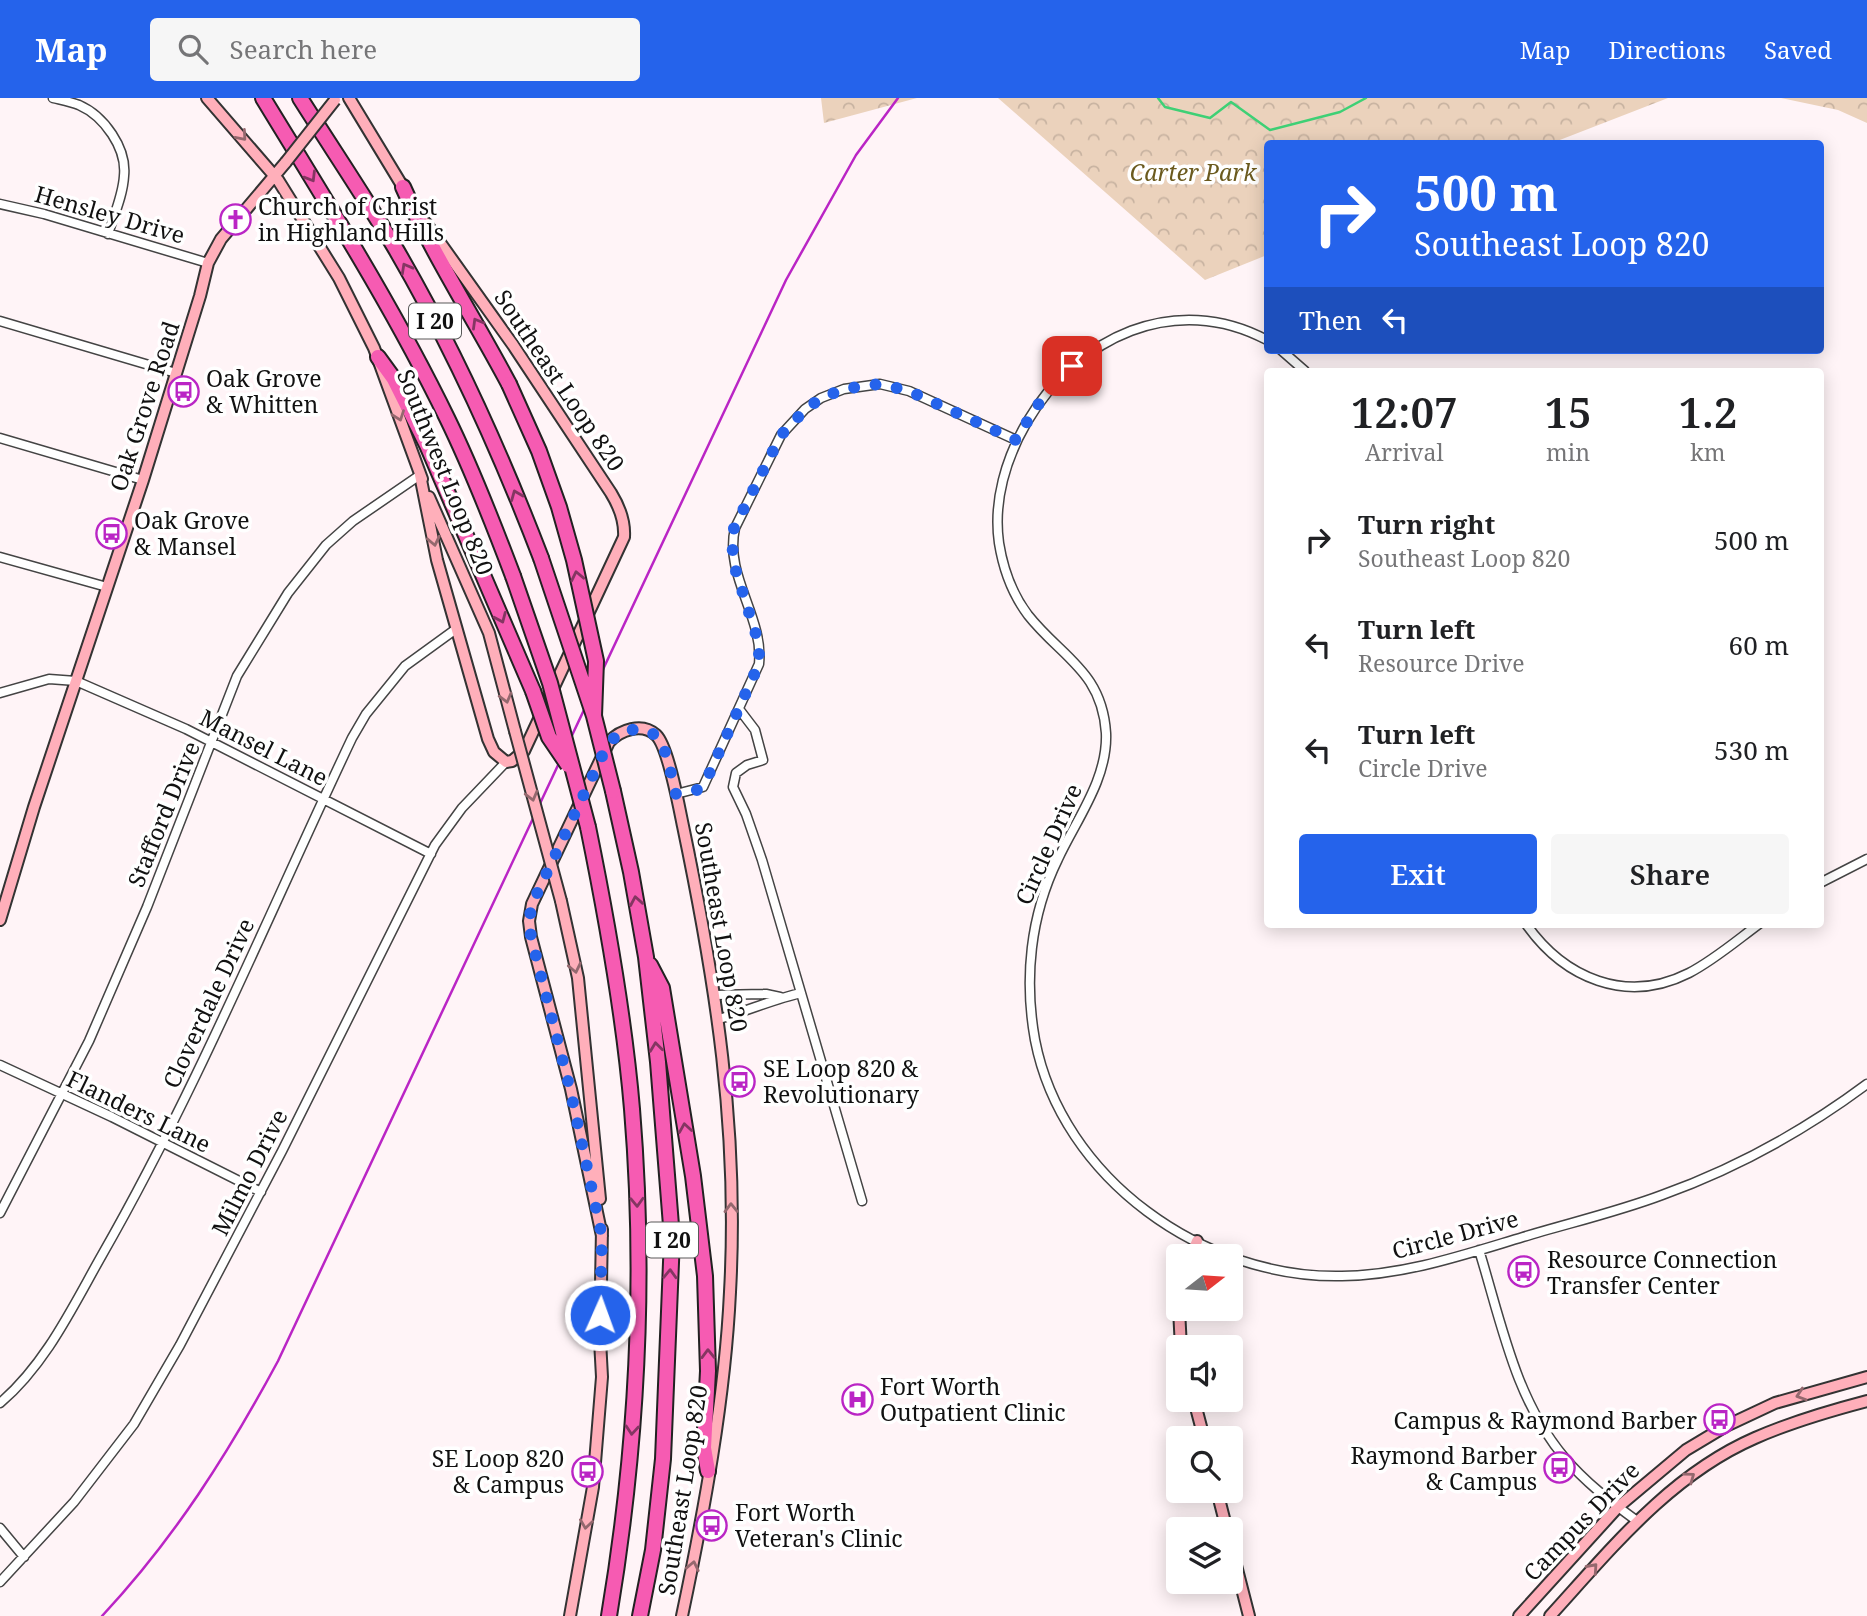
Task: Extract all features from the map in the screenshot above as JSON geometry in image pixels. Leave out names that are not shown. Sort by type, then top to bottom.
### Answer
[{"type":"highway","name":"I 20","points":[[263,98],[352,244],[406,340],[464,456],[513,576],[550,683],[588,827],[607,921],[628,1067],[639,1256],[632,1433],[609,1616]]},
{"type":"highway","name":"I 20","points":[[300,98],[393,246],[436,323],[503,465],[541,558],[594,716],[631,872],[646,957],[658,1062],[672,1238],[663,1459],[653,1550],[640,1616]]},
{"type":"highway","points":[[403,187],[423,233],[480,328],[509,383],[539,451],[574,560],[596,661],[594,716]]},
{"type":"highway","points":[[378,357],[394,379],[427,445],[533,691],[549,737],[576,776]]},
{"type":"highway","points":[[646,957],[662,988],[700,1227],[708,1326],[704,1448],[708,1471]]},
{"type":"main road","name":"Southwest Loop 820","points":[[207,98],[275,176],[339,278],[378,357],[420,475],[489,633],[561,901]]},
{"type":"main road","name":"Southeast Loop 820","points":[[349,98],[434,235],[513,345],[611,493],[621,514],[624,537],[524,751],[512,761],[506,762]]},
{"type":"main road","name":"Oak Grove Road","points":[[0,920],[143,480],[208,263],[221,239],[336,99]]},
{"type":"main road","points":[[420,475],[438,560],[488,738],[494,752],[506,762]]},
{"type":"main road","name":"Southeast Loop 820","points":[[602,1236],[579,1124],[529,921],[532,904],[604,752],[617,734],[638,729],[649,730],[662,743],[676,794],[719,1019],[729,1116],[730,1291],[726,1347],[694,1562],[682,1616]]},
{"type":"main road","name":"Southeast Loop 820","points":[[561,901],[578,978],[599,1171],[602,1236],[602,1377],[593,1487],[570,1616]]},
{"type":"main road","name":"Campus Drive","points":[[1523,1614],[1618,1507],[1686,1450],[1726,1426],[1775,1403],[1827,1386],[1867,1377]]},
{"type":"main road","name":"Campus Drive","points":[[1550,1616],[1637,1521],[1698,1471],[1755,1438],[1814,1415],[1867,1401]]},
{"type":"main road","points":[[1243,1593],[1249,1616]]},
{"type":"street","points":[[53,98],[80,105],[94,115],[114,137],[122,156],[125,173],[108,234]]},
{"type":"street","name":"Hensley Drive","points":[[0,204],[44,214],[208,263]]},
{"type":"street","points":[[0,321],[176,373]]},
{"type":"street","name":"Circle Drive","points":[[1264,339],[1236,326],[1207,321],[1162,322],[1140,327],[1096,348],[1072,366],[1036,407],[1016,440],[1000,489],[999,543],[1012,587],[1031,618],[1080,667],[1090,681],[1103,713],[1106,734],[1096,784],[1055,864],[1036,920],[1031,958],[1030,997],[1037,1047],[1052,1095],[1063,1118],[1090,1158],[1150,1214],[1213,1249],[1262,1267],[1311,1275],[1343,1276],[1403,1270],[1658,1197],[1721,1172],[1772,1147],[1867,1084]]},
{"type":"street","points":[[1286,354],[1302,368]]},
{"type":"street","points":[[676,794],[703,787],[759,664],[760,653],[734,565],[732,542],[734,528],[781,435],[792,421],[813,404],[833,394],[864,385],[880,384],[909,391],[1016,440]]},
{"type":"street","points":[[0,438],[143,480]]},
{"type":"street","name":"Stafford Drive","points":[[0,1213],[89,1041],[147,907],[237,676],[288,593],[326,545],[354,521],[420,475]]},
{"type":"street","points":[[0,557],[107,587]]},
{"type":"street","name":"Cloverdale Drive","points":[[0,1403],[19,1387],[34,1368],[134,1200],[189,1090],[352,738],[372,705],[405,666],[456,629]]},
{"type":"street","points":[[0,692],[49,679],[76,681]]},
{"type":"street","name":"Mansel Lane","points":[[76,681],[162,718],[432,854]]},
{"type":"street","points":[[739,709],[755,730],[763,760],[747,765],[736,773],[733,787],[758,848],[862,1201]]},
{"type":"street","name":"Milmo Drive","points":[[0,1583],[74,1502],[134,1424],[180,1345],[261,1192],[442,833],[506,762]]},
{"type":"street","points":[[1824,881],[1867,859]]},
{"type":"street","points":[[1529,928],[1539,943],[1572,970],[1599,982],[1622,987],[1667,982],[1688,974],[1753,928]]},
{"type":"street","points":[[719,1019],[769,1004],[780,997],[802,993]]},
{"type":"street","points":[[715,995],[766,994],[780,997]]},
{"type":"street","name":"Flanders Lane","points":[[0,1065],[261,1192]]},
{"type":"street","points":[[1479,1250],[1512,1360],[1532,1410],[1564,1457],[1637,1521]]},
{"type":"street","points":[[0,1528],[24,1557]]},
{"type":"green space","points":[[821,98],[917,98],[824,123]]},
{"type":"green space","name":"Carter Park","points":[[998,98],[1668,98],[1560,140],[1264,140],[1264,256],[1205,280]]},
{"type":"green space","points":[[1781,98],[1867,98],[1867,123],[1838,110]]},
{"type":"green space","points":[[1529,1258],[1536,1267],[1537,1275],[1516,1286],[1521,1261]]},
{"type":"waterway","points":[[1158,98],[1165,107],[1210,118],[1231,102],[1270,130],[1340,112],[1366,98]]},
{"type":"railway","points":[[102,1616],[176,1526],[240,1429],[278,1361],[786,280],[856,155],[898,98]]},
{"type":"place","name":"Church of Christ in Highland Hills","points":[[235,219]]},
{"type":"place","name":"Oak Grove & Whitten","points":[[183,391]]},
{"type":"place","name":"Oak Grove & Mansel","points":[[111,533]]},
{"type":"place","name":"SE Loop 820 & Revolutionary","points":[[740,1081]]},
{"type":"place","name":"Resource Connection Transfer Center","points":[[1524,1272]]},
{"type":"place","name":"Fort Worth Outpatient Clinic","points":[[857,1399]]},
{"type":"place","name":"Campus & Raymond Barber","points":[[1720,1420]]},
{"type":"place","name":"Raymond Barber & Campus","points":[[1560,1468]]},
{"type":"place","name":"SE Loop 820 & Campus","points":[[587,1471]]},
{"type":"place","name":"Fort Worth Veteran's Clinic","points":[[712,1525]]},
{"type":"route","points":[[600,1315],[602,1236],[576,1112],[529,921],[532,904],[604,752],[617,734],[627,730],[649,730],[662,743],[676,794],[703,787],[759,664],[759,644],[734,565],[734,528],[781,435],[806,409],[821,398],[844,389],[880,384],[909,391],[1016,440],[1036,407],[1072,366]]}]
